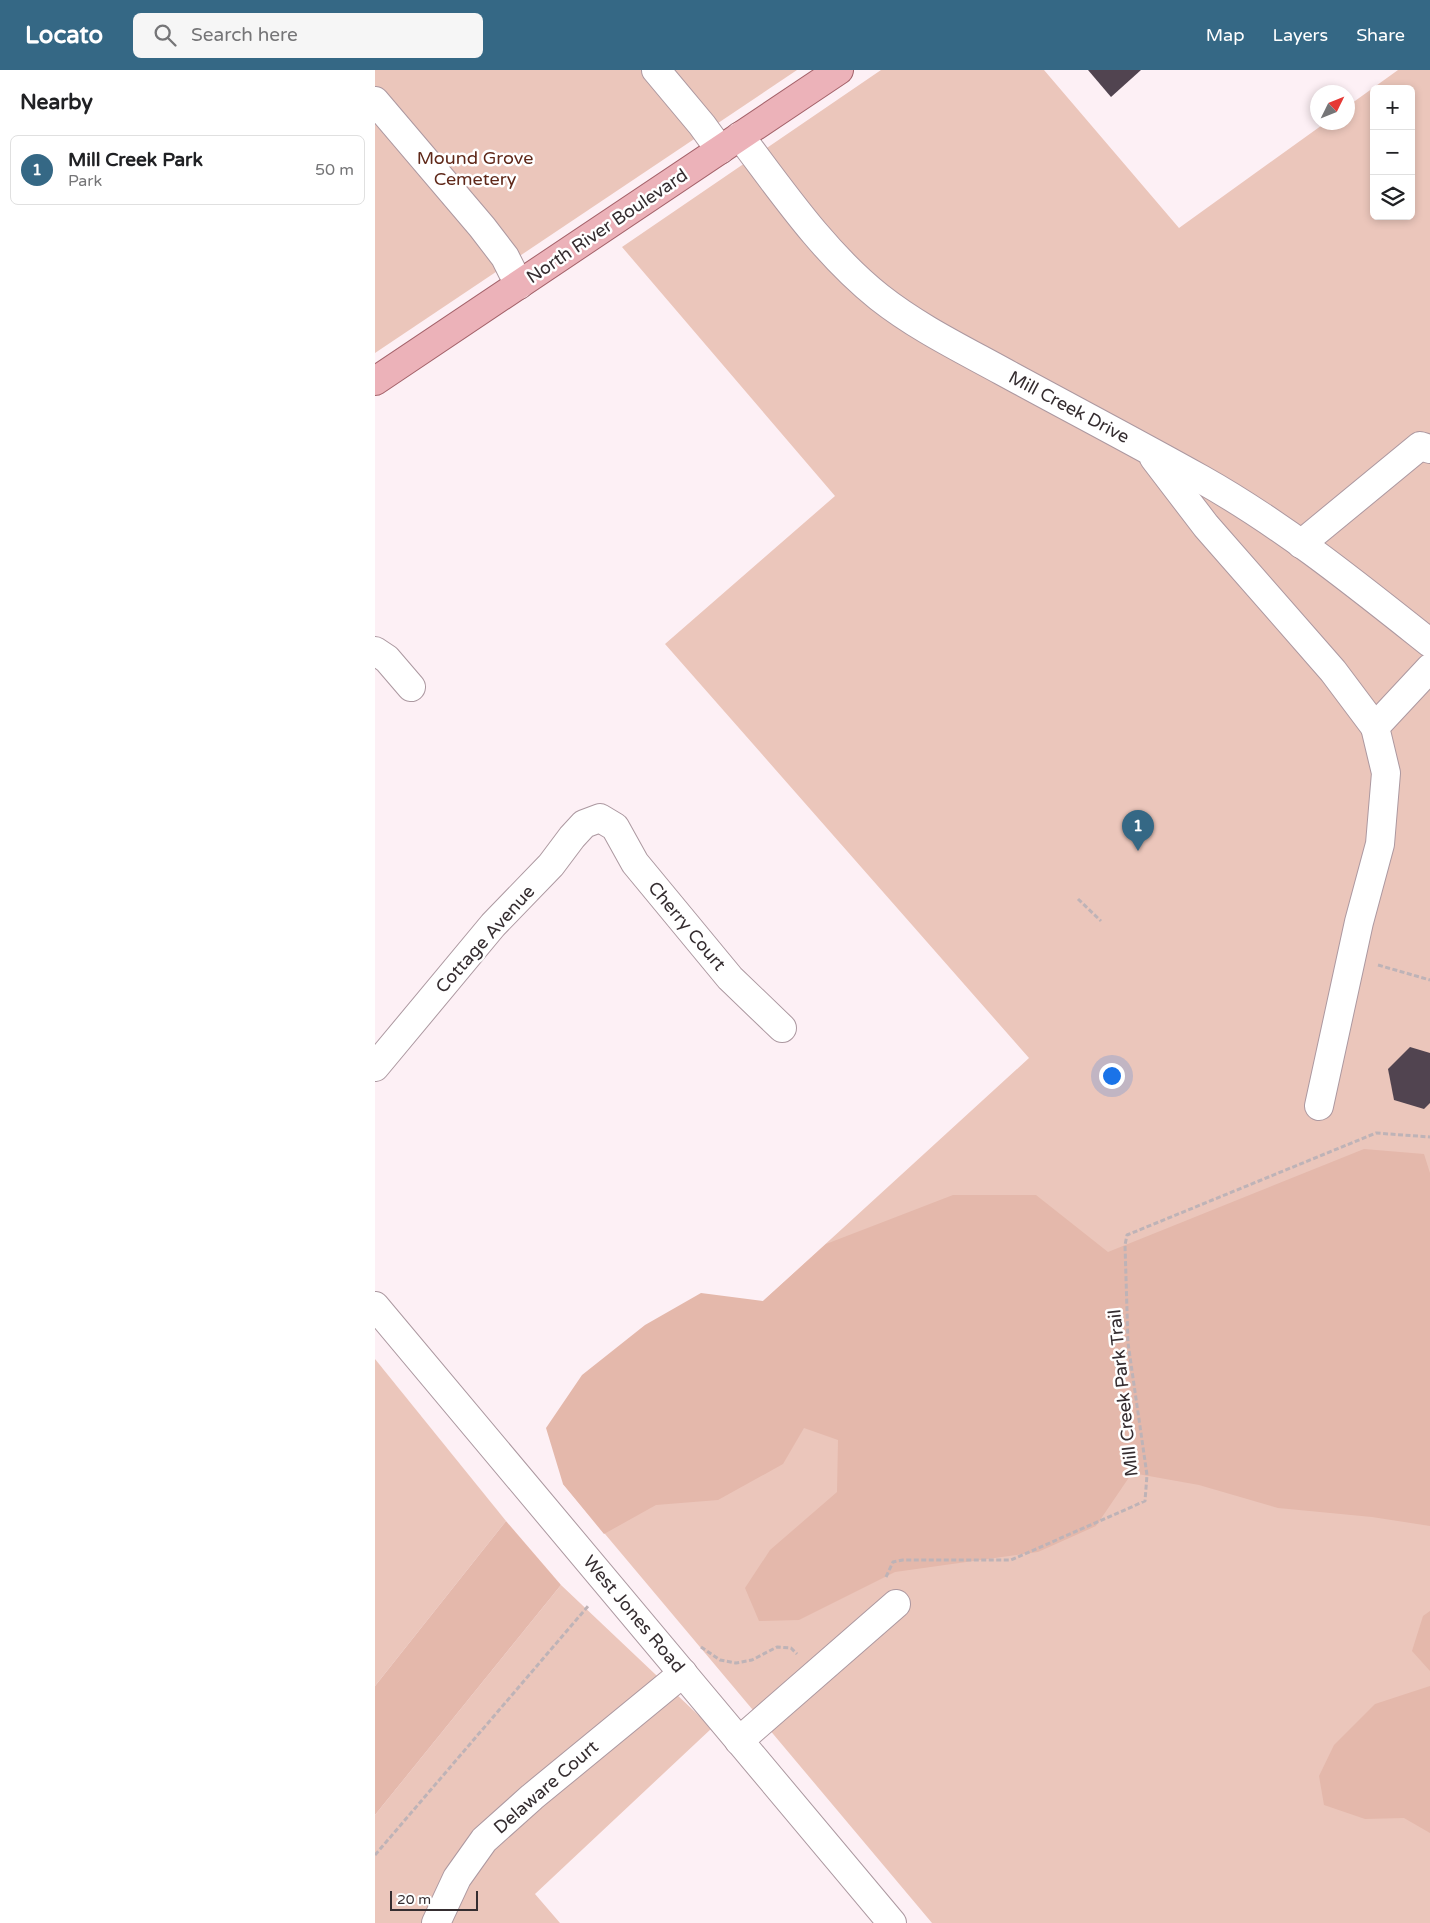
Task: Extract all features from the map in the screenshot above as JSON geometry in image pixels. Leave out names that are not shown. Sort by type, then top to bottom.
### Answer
[{"type":"main road","name":"North River Boulevard","points":[[375,381],[839,70]]},
{"type":"street","name":"Mill Creek Drive","points":[[656,70],[702,125],[730,143],[801,216],[843,264],[879,297],[925,329],[1149,450],[1255,512],[1301,544],[1430,643]]},
{"type":"street","points":[[375,101],[505,257],[519,285]]},
{"type":"street","points":[[1301,544],[1420,446],[1430,448]]},
{"type":"street","points":[[1149,450],[1206,526],[1333,671],[1375,727],[1386,773],[1380,844],[1351,957],[1319,1106]]},
{"type":"street","points":[[375,651],[387,659],[411,687]]},
{"type":"street","points":[[1375,727],[1430,668]]},
{"type":"street","name":"Cherry Court","points":[[600,818],[615,827],[635,863],[730,978],[782,1028]]},
{"type":"street","name":"Cottage Avenue","points":[[375,1067],[493,925],[551,865],[572,837],[584,824],[600,818]]},
{"type":"street","name":"West Jones Road","points":[[376,1309],[892,1923]]},
{"type":"street","points":[[739,1741],[896,1604]]},
{"type":"street","name":"Delaware Court","points":[[436,1923],[457,1878],[484,1840],[532,1797],[683,1673]]},
{"type":"path","points":[[1078,899],[1101,921]]},
{"type":"path","points":[[1351,957],[1430,980]]},
{"type":"path","name":"Mill Creek Park Trail","points":[[896,1604],[885,1580],[893,1562],[903,1560],[1011,1560],[1145,1501],[1147,1475],[1128,1343],[1125,1245],[1127,1235],[1376,1133],[1430,1137]]},
{"type":"path","points":[[375,1855],[608,1584]]},
{"type":"path","points":[[697,1642],[703,1649],[720,1660],[735,1663],[752,1660],[777,1647],[791,1648],[815,1676]]},
{"type":"green space","name":"Mound Grove Cemetery","points":[[375,70],[797,70],[375,353]]},
{"type":"green space","points":[[881,70],[1044,70],[1179,228],[1315,130],[1355,130],[1355,101],[1370,90],[1370,220],[1415,220],[1415,85],[1377,85],[1398,70],[1430,70],[1430,1923],[932,1923],[563,1484],[1029,1058],[665,644],[835,496],[622,247]]},
{"type":"green space","points":[[375,1359],[506,1521],[375,1686]]},
{"type":"green space","points":[[561,1585],[712,1728],[535,1894],[560,1923],[375,1923],[375,1815]]},
{"type":"shaded area","points":[[1364,1149],[1424,1154],[1430,1173],[1430,1526],[1372,1517],[1278,1508],[1199,1485],[1132,1473],[1096,1526],[1038,1552],[895,1572],[799,1620],[759,1621],[745,1588],[770,1550],[837,1492],[838,1440],[804,1428],[783,1464],[718,1500],[656,1505],[604,1534],[563,1484],[546,1428],[582,1375],[645,1325],[701,1293],[763,1301],[826,1244],[953,1195],[1036,1195],[1108,1252]]},
{"type":"shaded area","points":[[506,1521],[561,1585],[375,1815],[375,1686]]},
{"type":"shaded area","points":[[1430,1611],[1430,1671],[1412,1651],[1423,1616]]},
{"type":"shaded area","points":[[1430,1686],[1430,1833],[1404,1818],[1365,1819],[1324,1805],[1319,1776],[1334,1745],[1375,1704]]},
{"type":"building","points":[[1088,70],[1141,70],[1111,97]]},
{"type":"building","points":[[1410,1047],[1430,1053],[1430,1103],[1424,1109],[1394,1100],[1388,1069]]},
{"type":"place","name":"Mill Creek Park","points":[[1138,851]]}]
